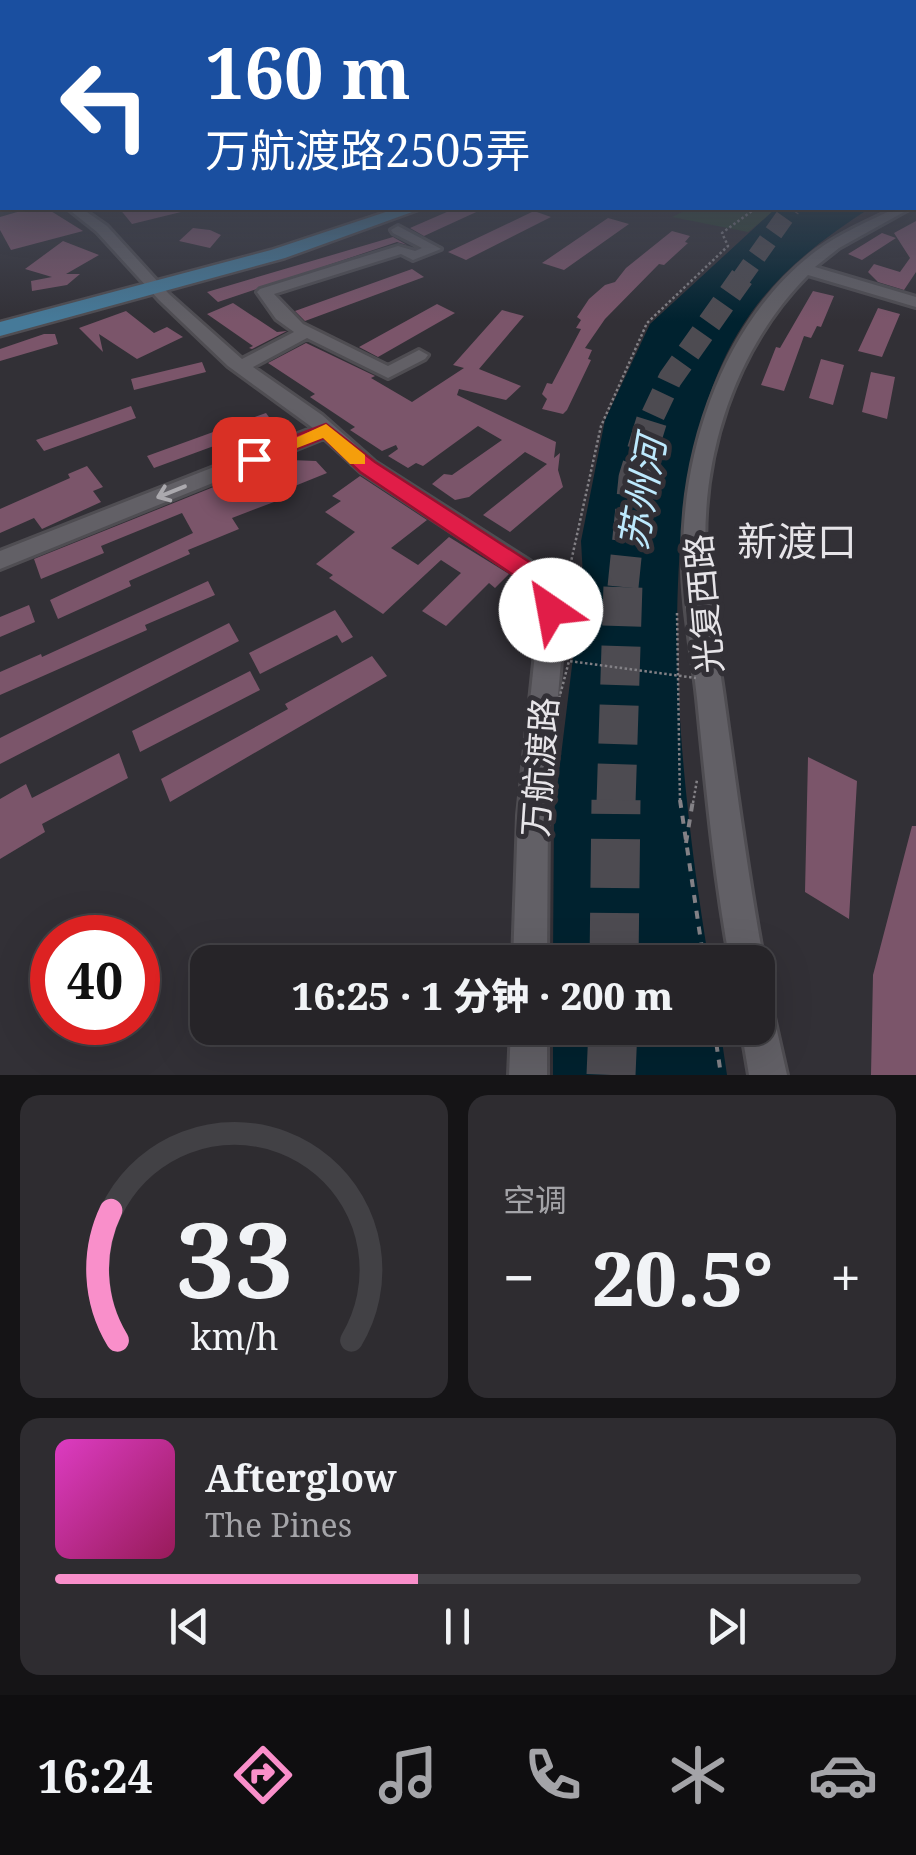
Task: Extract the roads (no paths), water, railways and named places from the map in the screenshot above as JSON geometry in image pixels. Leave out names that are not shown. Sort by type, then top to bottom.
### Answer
[{"type":"main road","points":[[0,329],[346,221]]},
{"type":"main road","points":[[0,317],[278,254],[375,221]]},
{"type":"street","name":"万航渡路","points":[[91,221],[151,284],[240,366],[326,430],[368,467],[540,580],[549,594],[551,625],[543,746],[533,816],[530,945]]},
{"type":"street","name":"光复西路","points":[[745,945],[694,556],[696,510],[707,444],[734,366],[757,327],[805,269],[842,242],[881,221]]},
{"type":"street","points":[[398,230],[434,249],[414,256],[403,249],[266,292],[279,315],[302,334],[335,344],[388,373],[419,354]]},
{"type":"street","points":[[805,269],[916,302]]},
{"type":"street","points":[[240,366],[302,334]]},
{"type":"street","points":[[0,560],[326,430]]},
{"type":"street","points":[[528,1075],[529,1045]]},
{"type":"street","points":[[763,1045],[768,1075]]},
{"type":"water","name":"苏州河","points":[[762,221],[851,221],[805,255],[751,313],[716,378],[693,455],[681,539],[677,628],[688,807],[706,945],[553,945],[554,813],[583,576],[581,541],[605,420],[650,324]]},
{"type":"water","points":[[553,1045],[723,1045],[727,1075],[553,1075]]},
{"type":"tunnel","points":[[740,280],[782,221]]},
{"type":"tunnel","points":[[653,415],[670,379],[742,277]]},
{"type":"tunnel","points":[[623,587],[634,478],[654,413]]},
{"type":"tunnel","points":[[616,803],[623,584]]},
{"type":"tunnel","points":[[614,945],[616,800]]},
{"type":"tunnel","points":[[611,1075],[612,1045]]},
{"type":"district","name":"新渡口","points":[[797,540]]}]
